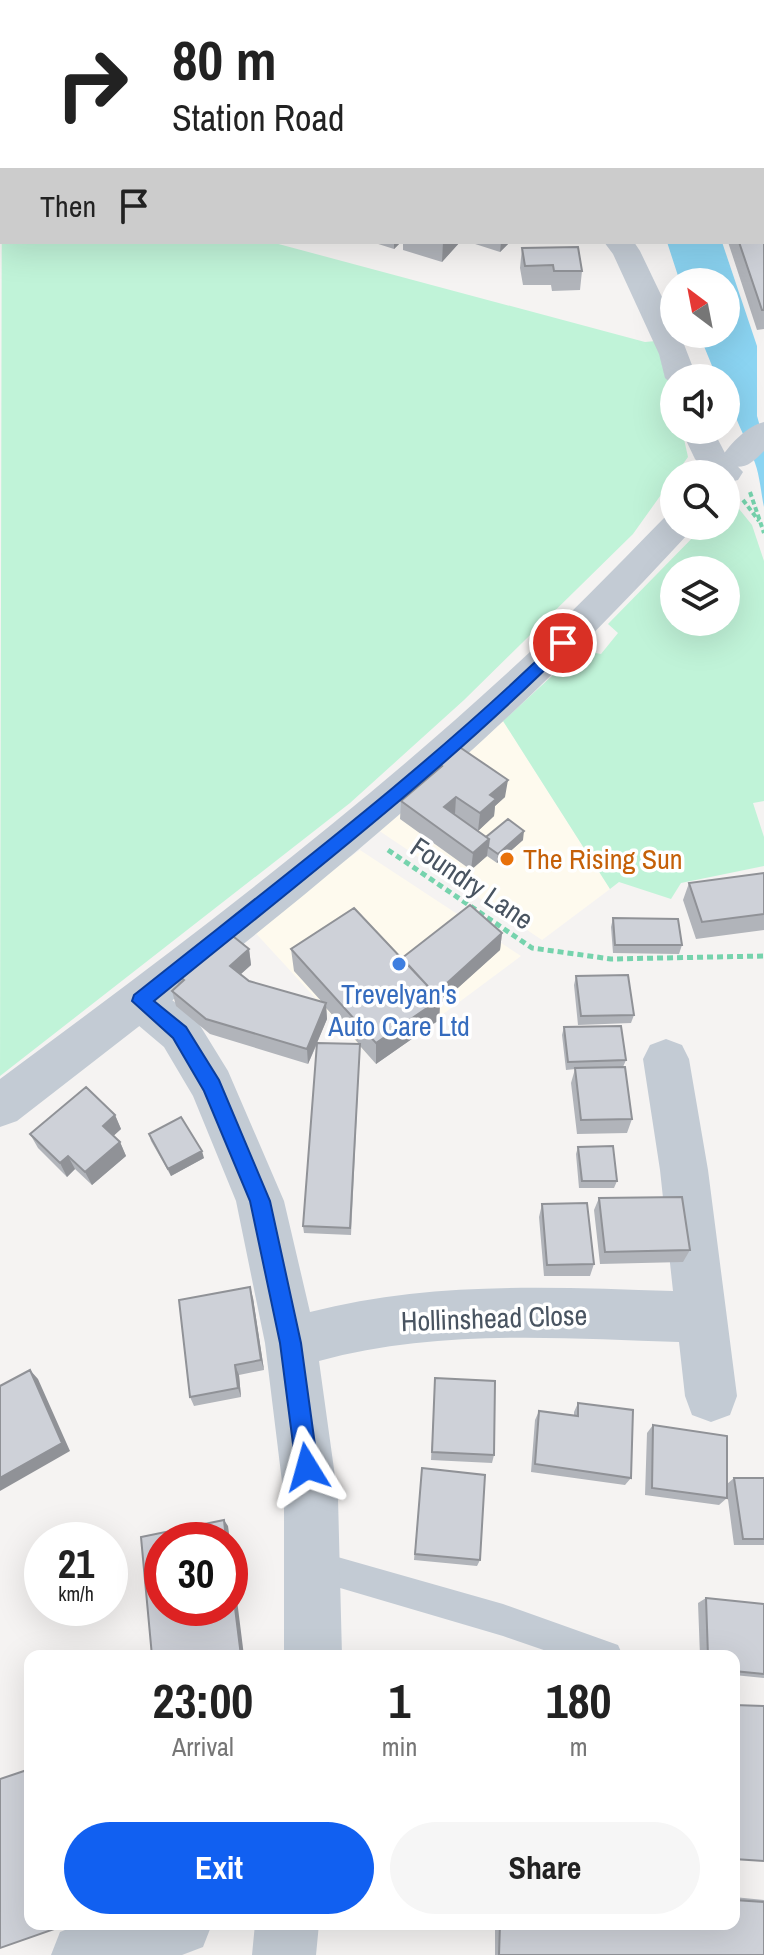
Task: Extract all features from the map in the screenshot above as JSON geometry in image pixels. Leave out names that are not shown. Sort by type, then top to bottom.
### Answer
[{"type":"street","points":[[620,244],[626,251],[677,364]]},
{"type":"street","points":[[740,463],[764,432]]},
{"type":"street","points":[[0,1106],[141,1001],[499,707],[663,540]]},
{"type":"street","points":[[141,1001],[180,1033],[212,1086],[260,1201],[291,1343],[311,1498],[313,1650]]},
{"type":"street","points":[[666,1059],[684,1170],[699,1317],[711,1396]]},
{"type":"street","name":"Hollinshead Close","points":[[291,1343],[376,1323],[439,1316],[544,1313],[699,1317]]},
{"type":"street","points":[[83,1955],[161,1930]]},
{"type":"street","points":[[284,1955],[286,1930]]},
{"type":"lane","points":[[313,1565],[503,1620],[590,1650]]},
{"type":"path","points":[[740,489],[764,533]]},
{"type":"path","name":"Foundry Lane","points":[[354,829],[459,896],[532,948],[611,959],[764,956]]},
{"type":"shaded area","name":"The Rising Sun","points":[[503,721],[610,889],[542,940],[378,830]]},
{"type":"shaded area","name":"Trevelyan's Auto Care Ltd","points":[[360,850],[521,956],[376,1064],[251,928]]},
{"type":"green space","points":[[2,244],[278,244],[645,342],[656,341],[663,364],[660,364],[660,444],[685,444],[688,457],[686,460],[660,460],[660,496],[633,534],[464,700],[350,803],[0,1076]]},
{"type":"green space","points":[[740,510],[752,525],[764,561],[764,801],[753,803],[764,837],[764,866],[681,883],[671,899],[619,882],[610,889],[503,721],[580,650],[601,654],[618,633],[608,624],[660,571],[660,636],[740,636],[740,556],[675,556],[690,540],[740,540]]},
{"type":"water","points":[[668,244],[723,244],[731,268],[675,268]]},
{"type":"water","points":[[740,295],[757,346],[757,416],[764,440],[764,507],[757,468],[740,427],[740,364],[711,364],[705,348],[740,348]]},
{"type":"building","points":[[740,244],[764,244],[762,310]]},
{"type":"building","points":[[578,247],[582,271],[554,271],[553,265],[525,266],[522,248]]},
{"type":"building","points":[[458,746],[508,780],[490,795],[496,799],[480,813],[456,797],[444,807],[489,839],[473,853],[401,801],[442,766],[438,763]]},
{"type":"building","points":[[508,819],[524,831],[498,854],[488,847],[489,839],[486,837]]},
{"type":"building","points":[[764,873],[764,914],[702,922],[689,883]]},
{"type":"building","points":[[470,905],[502,933],[435,994],[402,958]]},
{"type":"building","points":[[354,908],[440,999],[376,1043],[291,949]]},
{"type":"building","points":[[613,918],[678,919],[682,945],[615,945]]},
{"type":"building","points":[[224,929],[249,949],[230,966],[249,981],[326,1003],[307,1049],[206,1019],[172,991],[184,980],[174,972]]},
{"type":"building","points":[[628,975],[634,1015],[581,1016],[576,976]]},
{"type":"building","points":[[621,1026],[626,1060],[568,1062],[564,1027]]},
{"type":"building","points":[[317,1043],[360,1044],[350,1228],[303,1226]]},
{"type":"building","points":[[625,1067],[632,1119],[581,1120],[575,1068]]},
{"type":"building","points":[[86,1087],[115,1115],[103,1126],[120,1142],[85,1172],[68,1156],[60,1163],[30,1134]]},
{"type":"building","points":[[181,1117],[202,1151],[168,1169],[149,1134]]},
{"type":"building","points":[[613,1146],[617,1181],[582,1181],[578,1147]]},
{"type":"building","points":[[682,1197],[690,1250],[605,1252],[599,1198]]},
{"type":"building","points":[[587,1203],[594,1264],[547,1265],[542,1204]]},
{"type":"building","points":[[250,1287],[261,1360],[235,1365],[238,1388],[190,1397],[179,1300]]},
{"type":"building","points":[[30,1370],[62,1443],[0,1478],[0,1386]]},
{"type":"building","points":[[435,1378],[495,1381],[494,1455],[432,1452]]},
{"type":"building","points":[[578,1403],[633,1410],[631,1478],[535,1464],[539,1411],[578,1416]]},
{"type":"building","points":[[653,1425],[727,1436],[727,1498],[652,1488]]},
{"type":"building","points":[[422,1468],[485,1475],[480,1560],[415,1554]]},
{"type":"building","points":[[734,1478],[764,1478],[764,1539],[743,1539]]},
{"type":"building","points":[[144,1536],[144,1569],[141,1537]]},
{"type":"building","points":[[706,1598],[764,1604],[764,1674],[740,1672],[740,1650],[708,1650]]},
{"type":"building","points":[[149,1626],[237,1626],[240,1650],[151,1650]]},
{"type":"building","points":[[740,1705],[764,1706],[764,1861],[740,1859]]},
{"type":"building","points":[[24,1771],[24,1930],[52,1930],[0,1948],[0,1779]]},
{"type":"building","points":[[740,1900],[764,1902],[764,1955],[499,1955],[500,1930],[740,1930]]},
{"type":"place","name":"The Rising Sun","points":[[507,859]]},
{"type":"place","name":"Trevelyan's Auto Care Ltd","points":[[399,964]]},
{"type":"route","points":[[307,1467],[291,1343],[260,1201],[212,1086],[180,1033],[141,1001],[499,707],[563,643]]}]
